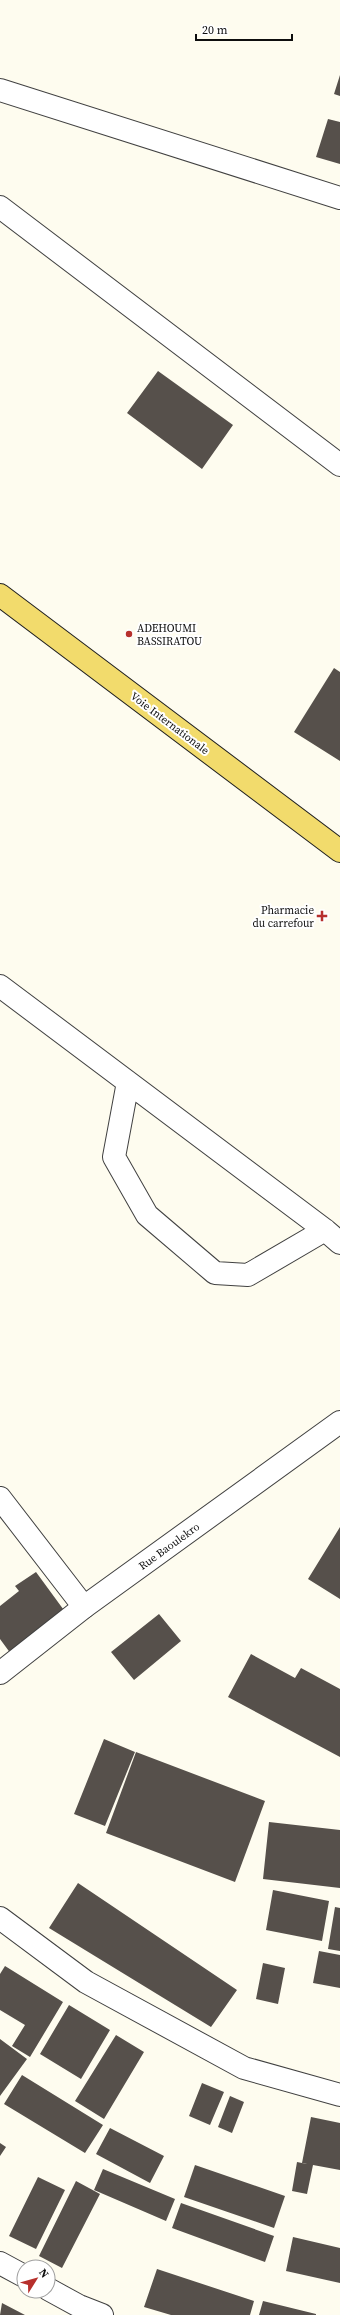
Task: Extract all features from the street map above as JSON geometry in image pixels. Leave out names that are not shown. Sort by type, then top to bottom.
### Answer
[{"type":"main road","name":"Voie Internationale","points":[[0,595],[340,851]]},
{"type":"street","points":[[0,90],[340,198]]},
{"type":"street","points":[[0,207],[340,465]]},
{"type":"street","points":[[0,986],[128,1082],[333,1236],[248,1275],[215,1273],[147,1215],[114,1156],[128,1082]]},
{"type":"street","name":"Rue Baoulekro","points":[[0,1672],[84,1607],[340,1422]]},
{"type":"street","points":[[0,1498],[84,1607]]},
{"type":"street","points":[[0,1918],[86,1982],[244,2068],[340,2095]]},
{"type":"street","points":[[0,2263],[16,2272]]},
{"type":"street","points":[[56,2293],[79,2306],[102,2315]]},
{"type":"building","points":[[340,75],[340,96],[334,94]]},
{"type":"building","points":[[328,119],[340,122],[340,164],[316,157]]},
{"type":"building","points":[[158,371],[233,425],[202,469],[127,413]]},
{"type":"building","points":[[334,668],[340,672],[340,761],[294,732]]},
{"type":"building","points":[[340,1527],[340,1599],[308,1579]]},
{"type":"building","points":[[36,1572],[66,1613],[11,1654],[0,1639],[0,1606],[19,1591],[15,1586]]},
{"type":"building","points":[[159,1614],[181,1641],[134,1680],[111,1652]]},
{"type":"building","points":[[251,1654],[295,1678],[301,1668],[340,1689],[340,1757],[228,1697]]},
{"type":"building","points":[[104,1739],[135,1752],[105,1826],[74,1814]]},
{"type":"building","points":[[136,1752],[265,1801],[235,1882],[106,1833]]},
{"type":"building","points":[[269,1822],[340,1830],[340,1888],[263,1879]]},
{"type":"building","points":[[78,1883],[237,1990],[211,2027],[49,1928]]},
{"type":"building","points":[[273,1890],[329,1901],[322,1941],[266,1930]]},
{"type":"building","points":[[335,1907],[340,1908],[340,1951],[328,1949]]},
{"type":"building","points":[[319,1951],[340,1955],[340,1988],[313,1983]]},
{"type":"building","points":[[263,1963],[285,1968],[278,2004],[256,1999]]},
{"type":"building","points":[[5,1966],[63,2002],[30,2057],[12,2046],[25,2025],[0,2010],[0,1974]]},
{"type":"building","points":[[69,2005],[110,2030],[81,2079],[40,2054]]},
{"type":"building","points":[[116,2035],[144,2052],[104,2119],[75,2101]]},
{"type":"building","points":[[0,2039],[27,2059],[0,2096]]},
{"type":"building","points":[[22,2075],[103,2125],[85,2153],[4,2104]]},
{"type":"building","points":[[202,2083],[224,2092],[210,2125],[189,2116]]},
{"type":"building","points":[[230,2096],[244,2102],[232,2133],[218,2127]]},
{"type":"building","points":[[311,2117],[340,2123],[340,2170],[313,2165],[307,2194],[292,2191],[297,2162],[302,2163]]},
{"type":"building","points":[[110,2128],[164,2156],[150,2183],[96,2154]]},
{"type":"building","points":[[0,2143],[6,2147],[0,2156]]},
{"type":"building","points":[[195,2165],[285,2196],[274,2228],[184,2197]]},
{"type":"building","points":[[103,2169],[175,2199],[166,2221],[94,2190]]},
{"type":"building","points":[[38,2177],[65,2190],[36,2249],[9,2236]]},
{"type":"building","points":[[76,2181],[100,2194],[62,2268],[56,2265],[56,2259],[45,2259],[39,2256]]},
{"type":"building","points":[[181,2203],[274,2236],[265,2262],[172,2228]]},
{"type":"building","points":[[293,2237],[340,2248],[340,2283],[286,2271]]},
{"type":"building","points":[[157,2269],[254,2301],[250,2315],[171,2315],[144,2307]]},
{"type":"building","points":[[263,2301],[316,2314],[316,2315],[259,2315]]},
{"type":"building","points":[[2,2303],[25,2315],[0,2315]]},
{"type":"place","name":"ADEHOUMI BASSIRATOU","points":[[129,634]]},
{"type":"place","name":"Pharmacie du carrefour","points":[[322,916]]}]
